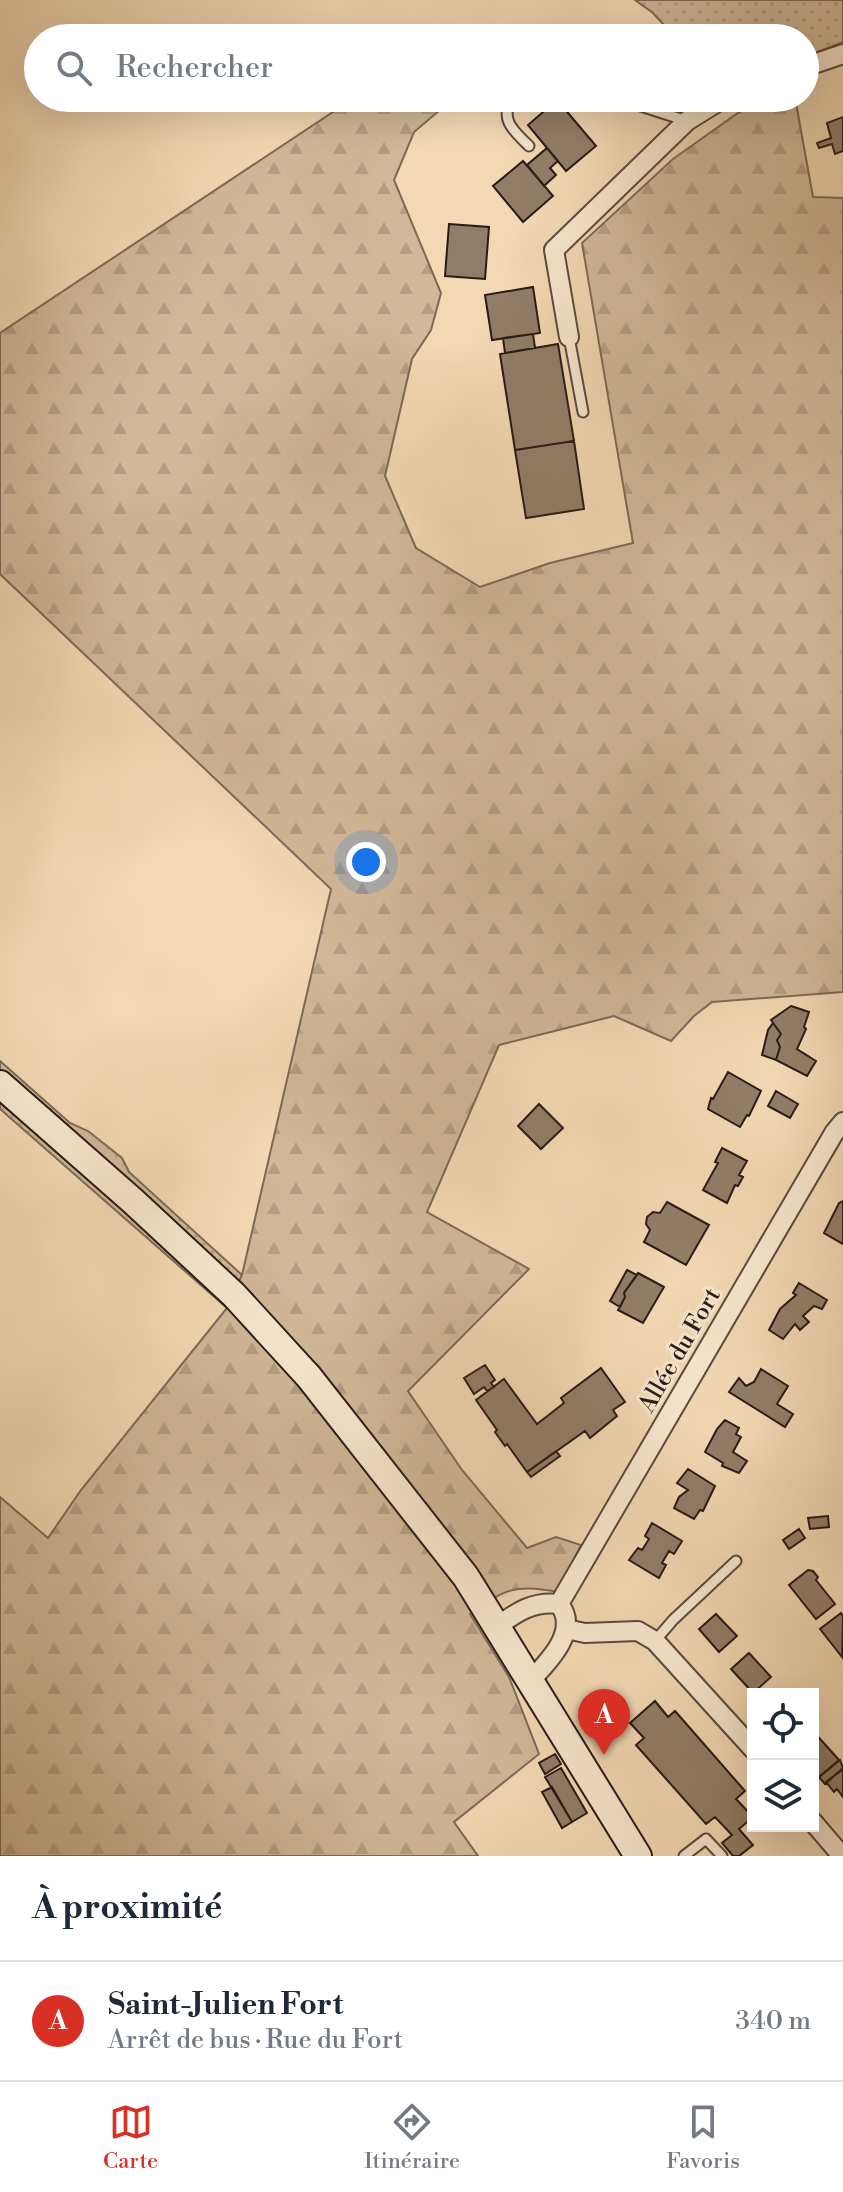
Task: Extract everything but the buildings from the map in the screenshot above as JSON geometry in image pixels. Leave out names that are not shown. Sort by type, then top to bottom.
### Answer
[{"type":"main road","points":[[0,1084],[134,1202],[245,1306],[309,1377],[466,1577],[638,1856]]},
{"type":"street","points":[[819,62],[843,54]]},
{"type":"street","points":[[569,337],[554,250],[687,121],[701,112]]},
{"type":"street","name":"Allée du Fort","points":[[559,1604],[826,1146],[843,1122]]},
{"type":"street","points":[[498,1626],[518,1611],[542,1602],[559,1604],[565,1611],[566,1629],[559,1647],[531,1680]]},
{"type":"street","points":[[566,1629],[585,1633],[638,1631],[655,1641],[747,1742]]},
{"type":"street","points":[[819,1829],[842,1856]]},
{"type":"lane","points":[[507,112],[509,125],[529,146]]},
{"type":"lane","points":[[659,112],[687,121]]},
{"type":"lane","points":[[569,337],[583,412]]},
{"type":"lane","points":[[655,1641],[736,1561]]},
{"type":"lane","points":[[684,1856],[706,1839],[722,1856]]},
{"type":"green space","points":[[635,0],[843,0],[843,42],[819,51],[819,24],[663,24]]},
{"type":"green space","points":[[333,112],[438,112],[414,132],[394,180],[441,293],[431,330],[412,359],[385,476],[416,548],[480,587],[550,563],[633,543],[582,243],[673,159],[739,112],[798,112],[813,197],[843,198],[843,992],[712,1002],[671,1041],[614,1016],[499,1045],[427,1212],[529,1269],[408,1391],[462,1470],[527,1548],[556,1537],[581,1545],[558,1592],[531,1588],[511,1591],[470,1614],[509,1677],[539,1754],[454,1822],[478,1856],[0,1856],[0,1497],[48,1538],[81,1490],[227,1308],[242,1275],[331,889],[0,574],[0,333]]},
{"type":"green space","points":[[0,1061],[70,1123],[88,1131],[122,1158],[129,1172],[242,1275],[227,1308],[0,1109]]},
{"type":"place","name":"Saint-Julien Fort","points":[[604,1755]]}]
